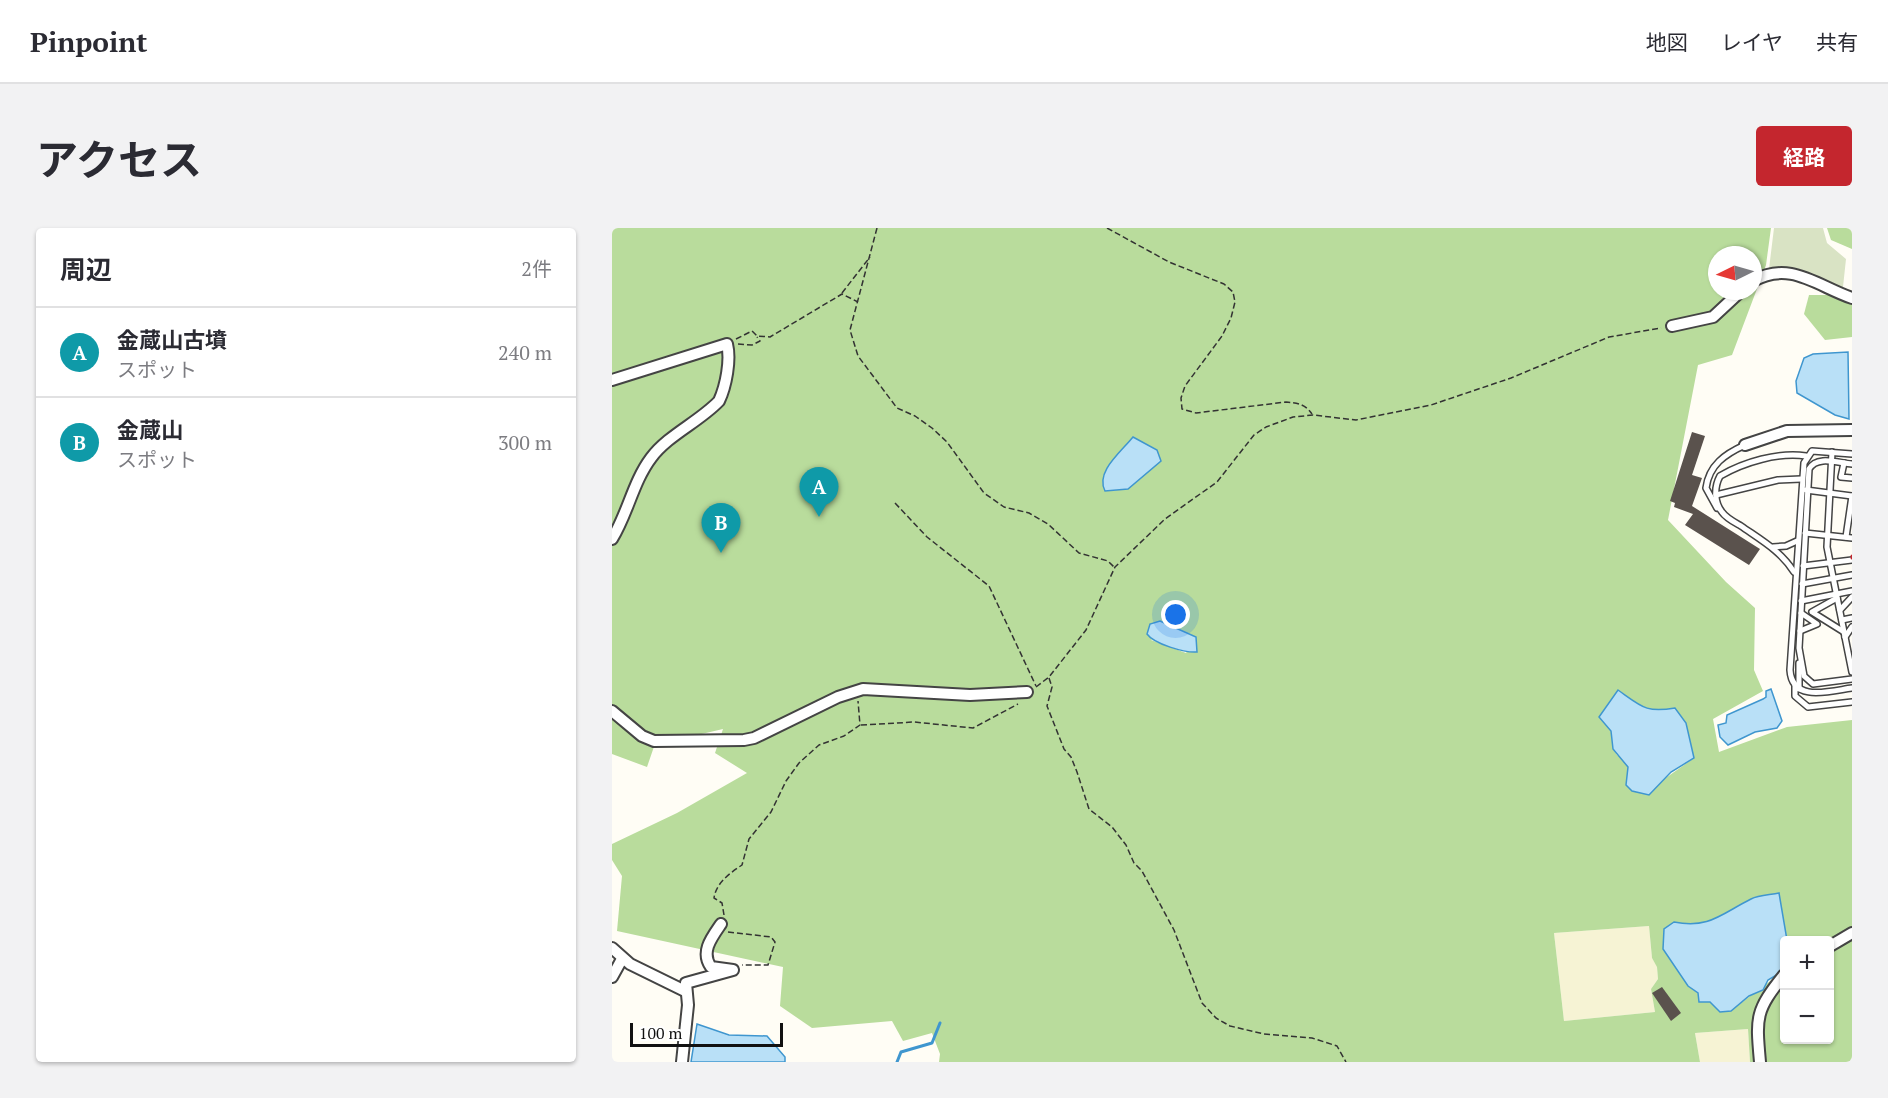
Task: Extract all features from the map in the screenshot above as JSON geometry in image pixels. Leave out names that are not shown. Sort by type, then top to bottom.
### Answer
[{"type":"street","points":[[1762,277],[1768,274],[1793,272],[1852,298]]},
{"type":"street","points":[[1672,326],[1713,317],[1731,300]]},
{"type":"street","points":[[612,380],[727,344],[723,392],[719,401],[652,456],[643,470],[623,522],[612,539]]},
{"type":"street","points":[[1745,445],[1787,430],[1852,430]]},
{"type":"street","points":[[612,711],[642,736],[654,741],[744,740],[754,738],[838,697],[863,689],[970,695],[1028,691]]},
{"type":"street","points":[[719,927],[707,948],[706,961],[711,967],[733,970]]},
{"type":"street","points":[[1834,944],[1852,933]]},
{"type":"street","points":[[612,948],[622,958],[685,991]]},
{"type":"street","points":[[612,977],[622,958]]},
{"type":"street","points":[[682,1062],[688,1005],[686,984],[733,970]]},
{"type":"street","points":[[1760,1062],[1756,1023],[1759,1010],[1780,982]]},
{"type":"lane","points":[[1745,445],[1718,461],[1707,481],[1707,494],[1724,515],[1771,546],[1788,562],[1795,573]]},
{"type":"lane","points":[[1724,515],[1716,495],[1716,483],[1720,476],[1727,472],[1788,454],[1806,456],[1816,450],[1852,454]]},
{"type":"lane","points":[[1832,452],[1827,535],[1830,562],[1839,610],[1849,645],[1852,672]]},
{"type":"lane","points":[[1806,456],[1800,489],[1790,670],[1797,687],[1813,693],[1852,688]]},
{"type":"lane","points":[[1852,464],[1821,461],[1811,465],[1807,490],[1795,696],[1808,707],[1852,702]]},
{"type":"lane","points":[[1844,463],[1841,477],[1852,478]]},
{"type":"lane","points":[[1716,495],[1778,480],[1801,479]]},
{"type":"lane","points":[[1800,489],[1852,496],[1849,538],[1805,533]]},
{"type":"lane","points":[[1771,546],[1778,548],[1797,541]]},
{"type":"lane","points":[[1803,566],[1852,560]]},
{"type":"lane","points":[[1802,584],[1852,575]]},
{"type":"lane","points":[[1801,601],[1837,596],[1852,591]]},
{"type":"lane","points":[[1837,596],[1812,612],[1845,634]]},
{"type":"lane","points":[[1839,610],[1852,597]]},
{"type":"lane","points":[[1800,631],[1817,624],[1801,613]]},
{"type":"lane","points":[[1842,620],[1852,618]]},
{"type":"lane","points":[[1845,634],[1852,627]]},
{"type":"lane","points":[[1799,658],[1804,676],[1813,684],[1852,679]]},
{"type":"path","points":[[877,228],[850,330],[851,340],[868,373],[897,408],[915,416],[932,428],[969,469],[984,493],[1004,507],[1029,513],[1048,524],[1079,553],[1108,561],[1115,567]]},
{"type":"path","points":[[1107,228],[1169,262],[1224,284],[1233,292],[1235,302],[1231,318],[1222,336],[1185,386],[1181,398],[1182,409],[1196,413],[1286,402],[1307,407],[1312,415]]},
{"type":"path","points":[[757,336],[760,341],[752,345],[738,344],[734,340],[752,331],[757,336],[770,337],[842,294],[871,256]]},
{"type":"path","points":[[842,294],[859,302]]},
{"type":"path","points":[[733,970],[744,964],[768,964],[775,942],[771,937],[719,927],[725,911],[714,895],[728,874],[742,865],[749,839],[777,803],[786,782],[799,763],[819,745],[844,736],[860,725],[914,722],[973,728],[1018,704],[1028,691],[1049,677],[1086,630],[1115,567],[1165,519],[1217,482],[1254,435],[1293,417],[1312,415],[1356,420],[1431,405],[1511,378],[1609,337],[1672,326]]},
{"type":"path","points":[[895,503],[927,537],[988,586],[1028,691]]},
{"type":"path","points":[[1049,677],[1052,687],[1047,706],[1064,749],[1071,757],[1089,809],[1098,819],[1112,827],[1126,845],[1134,863],[1142,871],[1174,930],[1202,1002],[1216,1018],[1230,1026],[1264,1034],[1312,1038],[1337,1046],[1346,1062]]},
{"type":"path","points":[[860,725],[858,700],[863,689]]},
{"type":"shaded area","points":[[1649,926],[1652,958],[1657,966],[1658,979],[1651,989],[1655,1012],[1564,1021],[1554,933]]},
{"type":"shaded area","points":[[1748,1029],[1750,1062],[1700,1062],[1695,1033]]},
{"type":"green space","points":[[612,228],[1771,228],[1766,265],[1762,276],[1762,246],[1708,246],[1708,300],[1753,300],[1732,355],[1698,365],[1668,520],[1726,582],[1755,608],[1754,670],[1763,691],[1713,719],[1719,752],[1787,727],[1852,720],[1852,1062],[1750,1062],[1748,1029],[1695,1033],[1700,1062],[939,1062],[940,1054],[932,1033],[903,1041],[892,1021],[812,1028],[780,1006],[783,967],[617,931],[622,876],[612,860],[612,844],[677,813],[747,773],[715,753],[723,729],[693,736],[658,735],[647,767],[612,754]],"holes":[[[1115,460],[1148,470],[1128,489],[1106,491],[1109,465]],[[1171,626],[1195,637],[1186,653],[1151,640]],[[1618,690],[1633,701],[1651,709],[1675,708],[1686,723],[1694,758],[1660,782],[1628,767],[1626,761],[1613,749],[1611,731],[1599,717]],[[1754,898],[1786,936],[1834,936],[1834,1044],[1780,1044],[1780,972],[1731,1011],[1710,1002],[1688,986],[1674,922],[1686,924],[1707,922]],[[1649,926],[1652,958],[1657,967],[1658,979],[1651,989],[1655,1012],[1564,1021],[1554,933]]]},
{"type":"green space","points":[[1774,228],[1823,228],[1827,243],[1846,259],[1843,287],[1829,284],[1798,270],[1769,269]]},
{"type":"green space","points":[[1827,228],[1852,228],[1852,249],[1831,240]]},
{"type":"green space","points":[[1809,295],[1852,295],[1852,337],[1825,340],[1804,314]]},
{"type":"water","points":[[1848,352],[1849,419],[1835,415],[1797,393],[1796,381],[1804,358],[1813,354]]},
{"type":"water","points":[[1133,437],[1157,450],[1161,461],[1128,489],[1105,491],[1103,477],[1106,470]]},
{"type":"water","points":[[1160,621],[1196,637],[1197,652],[1170,647],[1151,638],[1147,634],[1150,624]]},
{"type":"water","points":[[1771,689],[1782,721],[1777,728],[1755,732],[1728,745],[1720,737],[1718,725],[1726,723],[1727,715],[1766,697],[1766,691]]},
{"type":"water","points":[[1618,690],[1633,701],[1651,709],[1675,708],[1686,723],[1694,758],[1671,772],[1649,795],[1632,791],[1626,785],[1628,767],[1613,749],[1611,731],[1599,717]]},
{"type":"water","points":[[1779,893],[1786,936],[1780,936],[1780,973],[1768,980],[1763,990],[1749,996],[1731,1011],[1720,1012],[1710,1002],[1699,1002],[1698,993],[1688,986],[1663,949],[1664,929],[1674,922],[1686,924],[1706,922],[1761,896]]},
{"type":"water","points":[[697,1024],[729,1035],[767,1036],[785,1057],[785,1062],[691,1062]]},
{"type":"building","points":[[1692,432],[1705,436],[1692,475],[1702,478],[1692,506],[1760,549],[1749,565],[1685,525],[1693,514],[1674,507],[1675,503],[1670,501]]},
{"type":"building","points":[[1662,987],[1681,1013],[1671,1021],[1652,993]]},
{"type":"waterway","points":[[897,1062],[901,1052],[932,1043],[940,1023]]},
{"type":"place","name":"金蔵山古墳","points":[[819,517]]},
{"type":"place","name":"金蔵山","points":[[721,553]]}]
